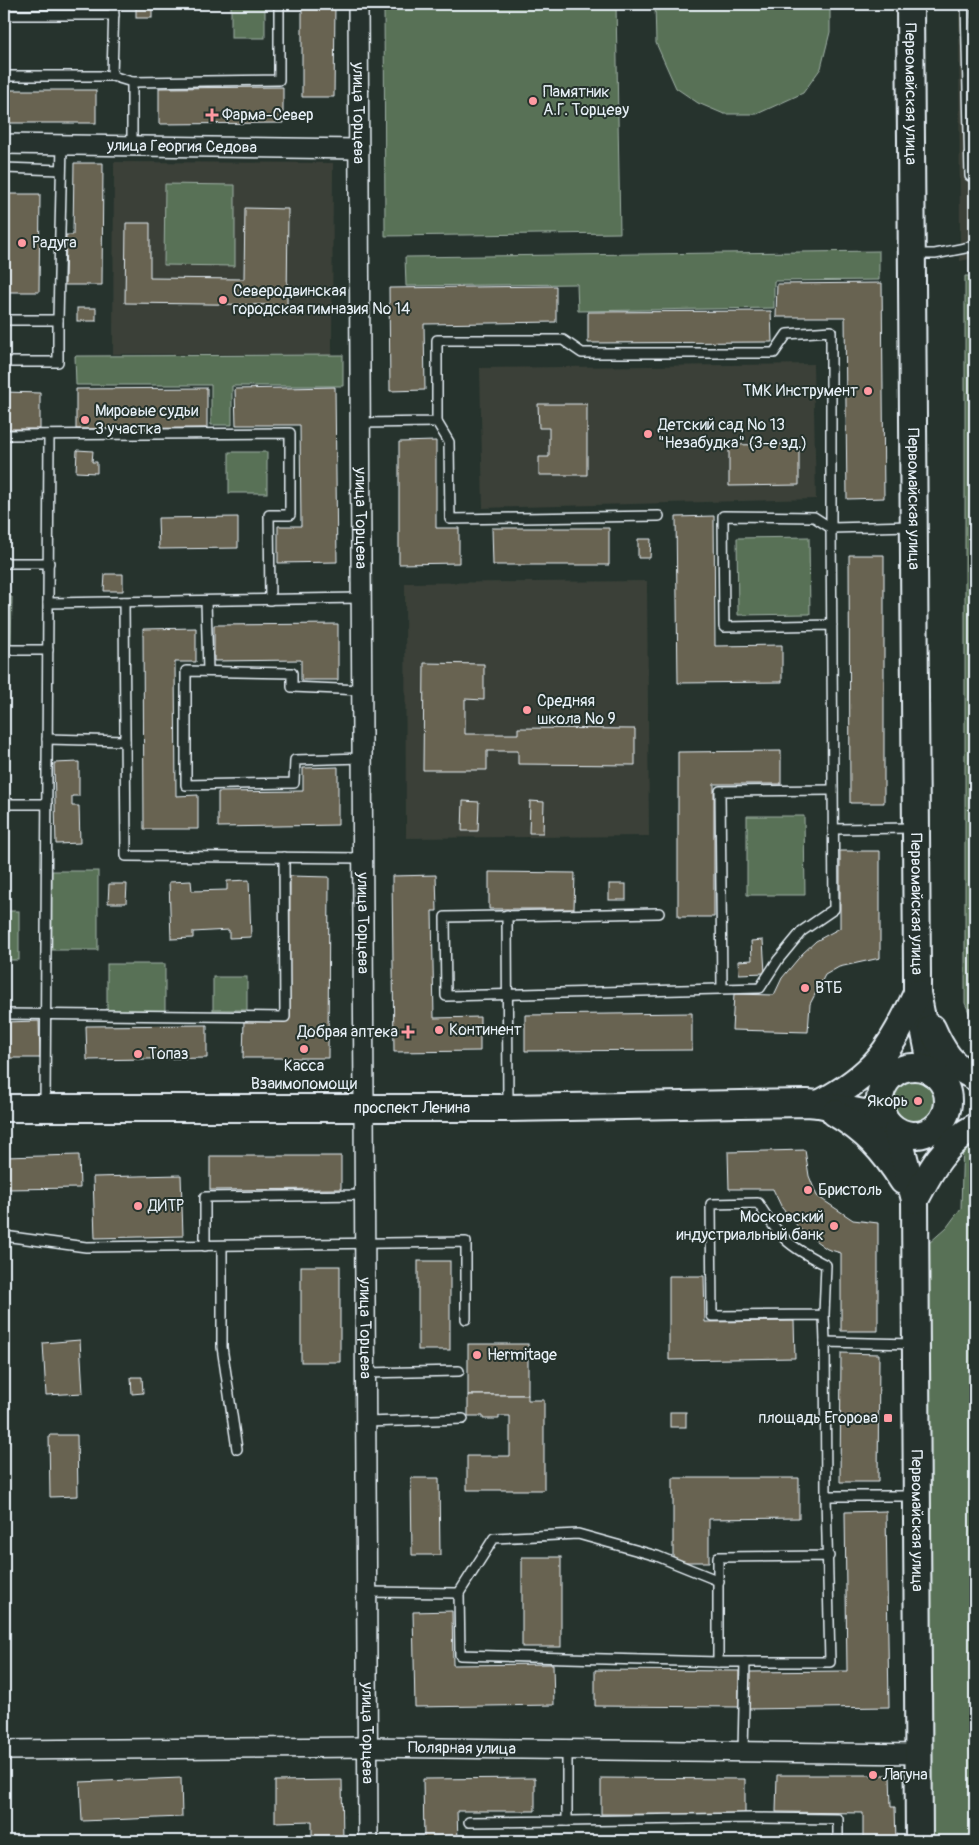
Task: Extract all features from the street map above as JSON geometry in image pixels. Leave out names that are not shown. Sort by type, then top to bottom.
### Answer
[{"type":"street","name":"улица Торцева","points":[[358,4],[368,1841]]},
{"type":"street","name":"Первомайская улица","points":[[910,4],[917,993]]},
{"type":"street","name":"улица Георгия Седова","points":[[4,144],[359,149]]},
{"type":"street","points":[[915,1200],[890,1124],[880,1104],[880,1093],[893,1076],[917,993]]},
{"type":"street","points":[[917,993],[942,1049],[952,1063],[975,1077]]},
{"type":"street","points":[[915,1200],[948,1102],[939,1080],[917,993]]},
{"type":"street","points":[[819,1104],[862,1078],[878,1062],[893,1043],[917,993]]},
{"type":"street","points":[[819,1104],[893,1076],[922,1068],[939,1080],[975,1093]]},
{"type":"street","points":[[819,1104],[890,1124],[914,1136],[924,1134],[940,1123],[975,1112]]},
{"type":"street","points":[[819,1104],[862,1130],[879,1146],[915,1200]]},
{"type":"street","name":"проспект Ленина","points":[[4,1108],[508,1108],[819,1104]]},
{"type":"street","points":[[915,1200],[945,1151],[961,1135],[975,1127]]},
{"type":"street","name":"Первомайская улица","points":[[915,1200],[919,1841]]},
{"type":"street","name":"Полярная улица","points":[[4,1750],[368,1747],[918,1754]]},
{"type":"lane","points":[[112,76],[114,4]]},
{"type":"lane","points":[[4,76],[112,76],[132,82],[280,80],[279,4]]},
{"type":"lane","points":[[966,4],[971,54],[970,176],[975,176]]},
{"type":"lane","points":[[4,15],[114,15]]},
{"type":"lane","points":[[132,82],[132,146]]},
{"type":"lane","points":[[4,362],[58,362],[62,144]]},
{"type":"lane","points":[[4,168],[61,170]]},
{"type":"lane","points":[[912,254],[934,254],[975,246]]},
{"type":"lane","points":[[4,320],[58,320]]},
{"type":"lane","points":[[659,913],[445,917],[446,996],[760,988],[778,960],[802,931],[834,909],[831,331],[787,334],[774,353],[582,354],[563,340],[437,340],[437,422],[449,442],[450,519],[660,516]]},
{"type":"lane","points":[[360,423],[437,422]]},
{"type":"lane","points":[[4,435],[290,434],[290,515],[269,515],[270,600]]},
{"type":"lane","points":[[45,1108],[44,1013],[49,435]]},
{"type":"lane","points":[[832,625],[724,627],[723,516],[814,517],[831,528],[914,526]]},
{"type":"lane","points":[[4,563],[48,564]]},
{"type":"lane","points":[[48,603],[361,598]]},
{"type":"lane","points":[[206,601],[208,671]]},
{"type":"lane","points":[[124,602],[126,856],[363,858]]},
{"type":"lane","points":[[4,650],[48,650]]},
{"type":"lane","points":[[362,690],[292,687],[292,673],[186,671],[186,785],[294,783],[295,760],[362,758]]},
{"type":"lane","points":[[47,739],[125,741]]},
{"type":"lane","points":[[722,988],[720,791],[833,790]]},
{"type":"lane","points":[[4,804],[47,804]]},
{"type":"lane","points":[[833,829],[916,828]]},
{"type":"lane","points":[[4,1014],[44,1013],[285,1018],[284,857]]},
{"type":"lane","points":[[507,915],[508,1108]]},
{"type":"lane","points":[[205,1246],[205,1197],[365,1194]]},
{"type":"lane","points":[[719,1581],[657,1556],[578,1534],[494,1538],[460,1593],[460,1655],[718,1662],[830,1662],[824,1314],[826,1265],[801,1252],[778,1234],[758,1203],[711,1204],[712,1316],[824,1314]]},
{"type":"lane","points":[[4,1236],[86,1246],[365,1245],[466,1242],[466,1319]]},
{"type":"lane","points":[[222,1246],[222,1347],[237,1449]]},
{"type":"lane","points":[[825,1342],[916,1344]]},
{"type":"lane","points":[[365,1373],[459,1371]]},
{"type":"lane","points":[[366,1422],[463,1419]]},
{"type":"lane","points":[[826,1496],[917,1496]]},
{"type":"lane","points":[[718,1662],[718,1557],[829,1556]]},
{"type":"lane","points":[[366,1592],[460,1593]]},
{"type":"lane","points":[[743,1751],[744,1662]]},
{"type":"lane","points":[[567,1821],[568,1750]]},
{"type":"lane","points":[[469,1822],[750,1818],[838,1819],[838,1841]]},
{"type":"shaded area","points":[[959,4],[975,4],[975,258],[960,261]]},
{"type":"shaded area","name":"Северодвинская городская гимназия № 14","points":[[114,162],[333,163],[332,355],[113,354]]},
{"type":"shaded area","name":"Детский сад № 13 \"Незабудка\" (3-е зд.)","points":[[813,364],[816,499],[483,508],[480,368]]},
{"type":"shaded area","name":"Средняя школа № 9","points":[[647,581],[649,836],[406,838],[405,583]]},
{"type":"green space","points":[[231,4],[265,4],[265,38],[231,38]]},
{"type":"green space","points":[[384,4],[616,4],[620,233],[385,236]]},
{"type":"green space","points":[[655,4],[830,4],[830,32],[821,68],[803,93],[757,114],[724,114],[698,103],[676,88],[656,43]]},
{"type":"green space","points":[[165,184],[235,185],[235,266],[164,265]]},
{"type":"green space","points":[[879,251],[879,280],[774,281],[774,308],[578,311],[577,284],[406,286],[405,257]]},
{"type":"green space","points":[[965,276],[975,276],[975,1026],[965,1003]]},
{"type":"green space","points":[[343,355],[343,386],[232,386],[232,425],[211,425],[211,385],[76,385],[75,356]]},
{"type":"green space","points":[[229,452],[267,452],[267,493],[229,493]]},
{"type":"green space","points":[[809,537],[810,614],[738,615],[737,538]]},
{"type":"green space","points":[[4,597],[12,597],[11,646],[4,646]]},
{"type":"green space","points":[[747,816],[804,816],[805,895],[747,895]]},
{"type":"green space","points":[[52,871],[98,871],[98,950],[52,950]]},
{"type":"green space","points":[[4,911],[19,911],[19,960],[4,960]]},
{"type":"green space","points":[[107,964],[165,964],[165,1013],[107,1013]]},
{"type":"green space","points":[[213,977],[247,977],[247,1010],[213,1010]]},
{"type":"green space","points":[[919,1080],[927,1083],[933,1089],[936,1101],[933,1113],[927,1119],[911,1122],[903,1119],[897,1113],[894,1097],[897,1089],[903,1083]]},
{"type":"green space","points":[[975,1137],[975,1841],[932,1841],[928,1244],[947,1227],[961,1208],[963,1138]]},
{"type":"building","points":[[302,4],[335,4],[334,97],[302,97]]},
{"type":"building","points":[[136,7],[152,7],[152,18],[136,18]]},
{"type":"building","points":[[283,87],[283,123],[159,124],[159,88]]},
{"type":"building","points":[[4,90],[96,90],[96,123],[4,123]]},
{"type":"building","points":[[74,163],[103,163],[102,285],[65,285],[66,235],[73,235]]},
{"type":"building","name":"Радуга","points":[[4,194],[40,194],[39,292],[4,292]]},
{"type":"building","points":[[245,208],[288,209],[287,305],[125,303],[126,223],[150,223],[150,278],[244,279]]},
{"type":"building","points":[[882,283],[884,498],[847,499],[845,317],[776,317],[777,284]]},
{"type":"building","points":[[556,286],[556,322],[424,324],[425,390],[390,391],[389,288]]},
{"type":"building","points":[[77,308],[96,308],[96,321],[77,321]]},
{"type":"building","points":[[771,311],[772,342],[588,343],[588,312]]},
{"type":"building","points":[[335,387],[337,562],[278,563],[278,526],[301,526],[300,425],[236,425],[235,389]]},
{"type":"building","points":[[207,388],[207,428],[76,429],[76,389]]},
{"type":"building","points":[[4,392],[40,393],[40,429],[4,429]]},
{"type":"building","points":[[538,404],[587,404],[587,475],[539,475],[539,457],[549,457],[549,428],[539,428]]},
{"type":"building","points":[[436,441],[436,528],[459,528],[459,563],[399,564],[399,442]]},
{"type":"building","points":[[799,444],[799,485],[729,486],[729,445]]},
{"type":"building","points":[[77,450],[93,451],[92,462],[97,462],[97,473],[76,472]]},
{"type":"building","points":[[714,516],[715,646],[782,645],[782,682],[678,683],[676,517]]},
{"type":"building","points":[[238,517],[238,548],[159,549],[158,518]]},
{"type":"building","points":[[492,528],[609,528],[609,565],[493,565]]},
{"type":"building","points":[[638,539],[651,539],[650,558],[638,558]]},
{"type":"building","points":[[849,555],[884,555],[884,803],[850,803]]},
{"type":"building","points":[[105,574],[123,574],[123,591],[104,591]]},
{"type":"building","points":[[338,624],[338,680],[301,680],[301,660],[214,661],[214,625]]},
{"type":"building","points":[[196,628],[196,662],[175,662],[176,796],[198,795],[198,829],[144,829],[143,629]]},
{"type":"building","points":[[424,663],[484,664],[484,700],[465,699],[465,734],[518,734],[518,728],[635,729],[635,765],[518,764],[518,751],[487,751],[487,770],[423,770]]},
{"type":"building","points":[[781,751],[781,784],[714,784],[714,917],[678,917],[678,752]]},
{"type":"building","points":[[79,762],[79,796],[72,796],[72,806],[79,806],[80,843],[56,844],[54,763]]},
{"type":"building","points":[[338,767],[338,825],[218,827],[218,792],[303,791],[303,768]]},
{"type":"building","points":[[463,801],[479,802],[478,831],[462,831]]},
{"type":"building","points":[[530,801],[544,802],[543,833],[529,833]]},
{"type":"building","points":[[840,851],[880,851],[880,958],[839,967],[825,975],[810,1004],[808,1032],[732,1030],[734,994],[774,995],[782,978],[802,954],[816,941],[840,928]]},
{"type":"building","points":[[489,872],[575,873],[574,909],[489,909]]},
{"type":"building","points":[[436,875],[437,911],[432,911],[434,1018],[480,1017],[480,1051],[394,1052],[392,876]]},
{"type":"building","points":[[290,876],[329,877],[328,1058],[243,1058],[244,1020],[289,1020]]},
{"type":"building","points":[[249,880],[251,937],[229,938],[229,930],[193,932],[193,938],[171,939],[169,882],[191,881],[192,891],[227,890],[227,881]]},
{"type":"building","points":[[109,884],[127,884],[126,903],[108,903]]},
{"type":"building","points":[[609,884],[626,884],[626,900],[609,900]]},
{"type":"building","points":[[763,940],[765,973],[739,974],[738,961],[752,960],[751,941]]},
{"type":"building","points":[[692,1013],[692,1050],[525,1051],[525,1015]]},
{"type":"building","points":[[39,1021],[40,1058],[4,1058],[4,1022]]},
{"type":"building","points":[[207,1025],[207,1058],[87,1060],[86,1026]]},
{"type":"building","points":[[805,1150],[809,1176],[817,1196],[853,1220],[878,1223],[878,1331],[841,1331],[841,1253],[827,1249],[801,1230],[782,1208],[773,1189],[729,1189],[728,1152]]},
{"type":"building","points":[[79,1155],[80,1188],[4,1189],[4,1157]]},
{"type":"building","points":[[210,1156],[341,1156],[341,1189],[210,1190]]},
{"type":"building","name":"ДИТР","points":[[181,1175],[183,1236],[95,1238],[93,1177]]},
{"type":"building","points":[[418,1261],[450,1261],[450,1350],[418,1350]]},
{"type":"building","points":[[301,1266],[340,1266],[340,1362],[301,1362]]},
{"type":"building","points":[[669,1276],[704,1276],[705,1322],[794,1321],[795,1358],[669,1360]]},
{"type":"building","points":[[80,1340],[83,1393],[46,1395],[43,1343]]},
{"type":"building","points":[[468,1344],[528,1344],[528,1395],[468,1395]]},
{"type":"building","points":[[841,1353],[879,1354],[878,1482],[840,1482]]},
{"type":"building","points":[[131,1377],[142,1377],[143,1393],[132,1394]]},
{"type":"building","points":[[468,1395],[528,1395],[528,1400],[544,1400],[544,1490],[467,1490],[467,1456],[510,1456],[510,1416],[499,1416],[499,1419],[483,1419],[483,1416],[468,1416]]},
{"type":"building","points":[[670,1412],[686,1412],[686,1427],[670,1427]]},
{"type":"building","points":[[49,1435],[77,1435],[78,1496],[50,1497]]},
{"type":"building","points":[[411,1478],[439,1478],[440,1555],[412,1555]]},
{"type":"building","points":[[673,1478],[799,1478],[799,1518],[709,1519],[709,1562],[673,1562]]},
{"type":"building","points":[[886,1511],[889,1707],[748,1709],[748,1672],[847,1671],[845,1512]]},
{"type":"building","points":[[522,1557],[561,1557],[561,1647],[522,1647]]},
{"type":"building","points":[[452,1611],[453,1665],[553,1664],[554,1705],[415,1707],[413,1612]]},
{"type":"building","points":[[595,1670],[739,1671],[739,1707],[595,1706]]},
{"type":"building","points":[[777,1775],[890,1775],[891,1807],[895,1807],[896,1841],[863,1841],[863,1813],[776,1812]]},
{"type":"building","points":[[181,1778],[182,1817],[82,1821],[80,1782]]},
{"type":"building","points":[[535,1778],[535,1811],[457,1811],[458,1841],[424,1841],[423,1779]]},
{"type":"building","points":[[601,1778],[745,1779],[745,1815],[601,1814]]},
{"type":"building","points":[[342,1780],[343,1841],[312,1841],[312,1821],[275,1822],[275,1781]]},
{"type":"place","name":"Памятник А.Г. Торцеву","points":[[533,101]]},
{"type":"place","name":"Фарма-Север","points":[[212,115]]},
{"type":"place","name":"Радуга","points":[[22,243]]},
{"type":"place","name":"Северодвинская городская гимназия № 14","points":[[223,300]]},
{"type":"place","name":"ТМК Инструмент","points":[[868,391]]},
{"type":"place","name":"Мировые судьи 3 участка","points":[[85,420]]},
{"type":"place","name":"Детский сад № 13 \"Незабудка\" (3-е зд.)","points":[[648,434]]},
{"type":"place","name":"Средняя школа № 9","points":[[527,710]]},
{"type":"place","name":"ВТБ","points":[[805,988]]},
{"type":"place","name":"Континент","points":[[439,1030]]},
{"type":"place","name":"Добрая аптека","points":[[408,1032]]},
{"type":"place","name":"Касса Взаимопомощи","points":[[304,1049]]},
{"type":"place","name":"Топаз","points":[[138,1054]]},
{"type":"place","name":"Якорь","points":[[918,1101]]},
{"type":"place","name":"Бристоль","points":[[808,1190]]},
{"type":"place","name":"ДИТР","points":[[138,1206]]},
{"type":"place","name":"Московский индустриальный банк","points":[[834,1226]]},
{"type":"place","name":"Hermitage","points":[[477,1355]]},
{"type":"place","name":"площадь Егорова","points":[[888,1418]]},
{"type":"place","name":"Лагуна","points":[[873,1775]]}]
